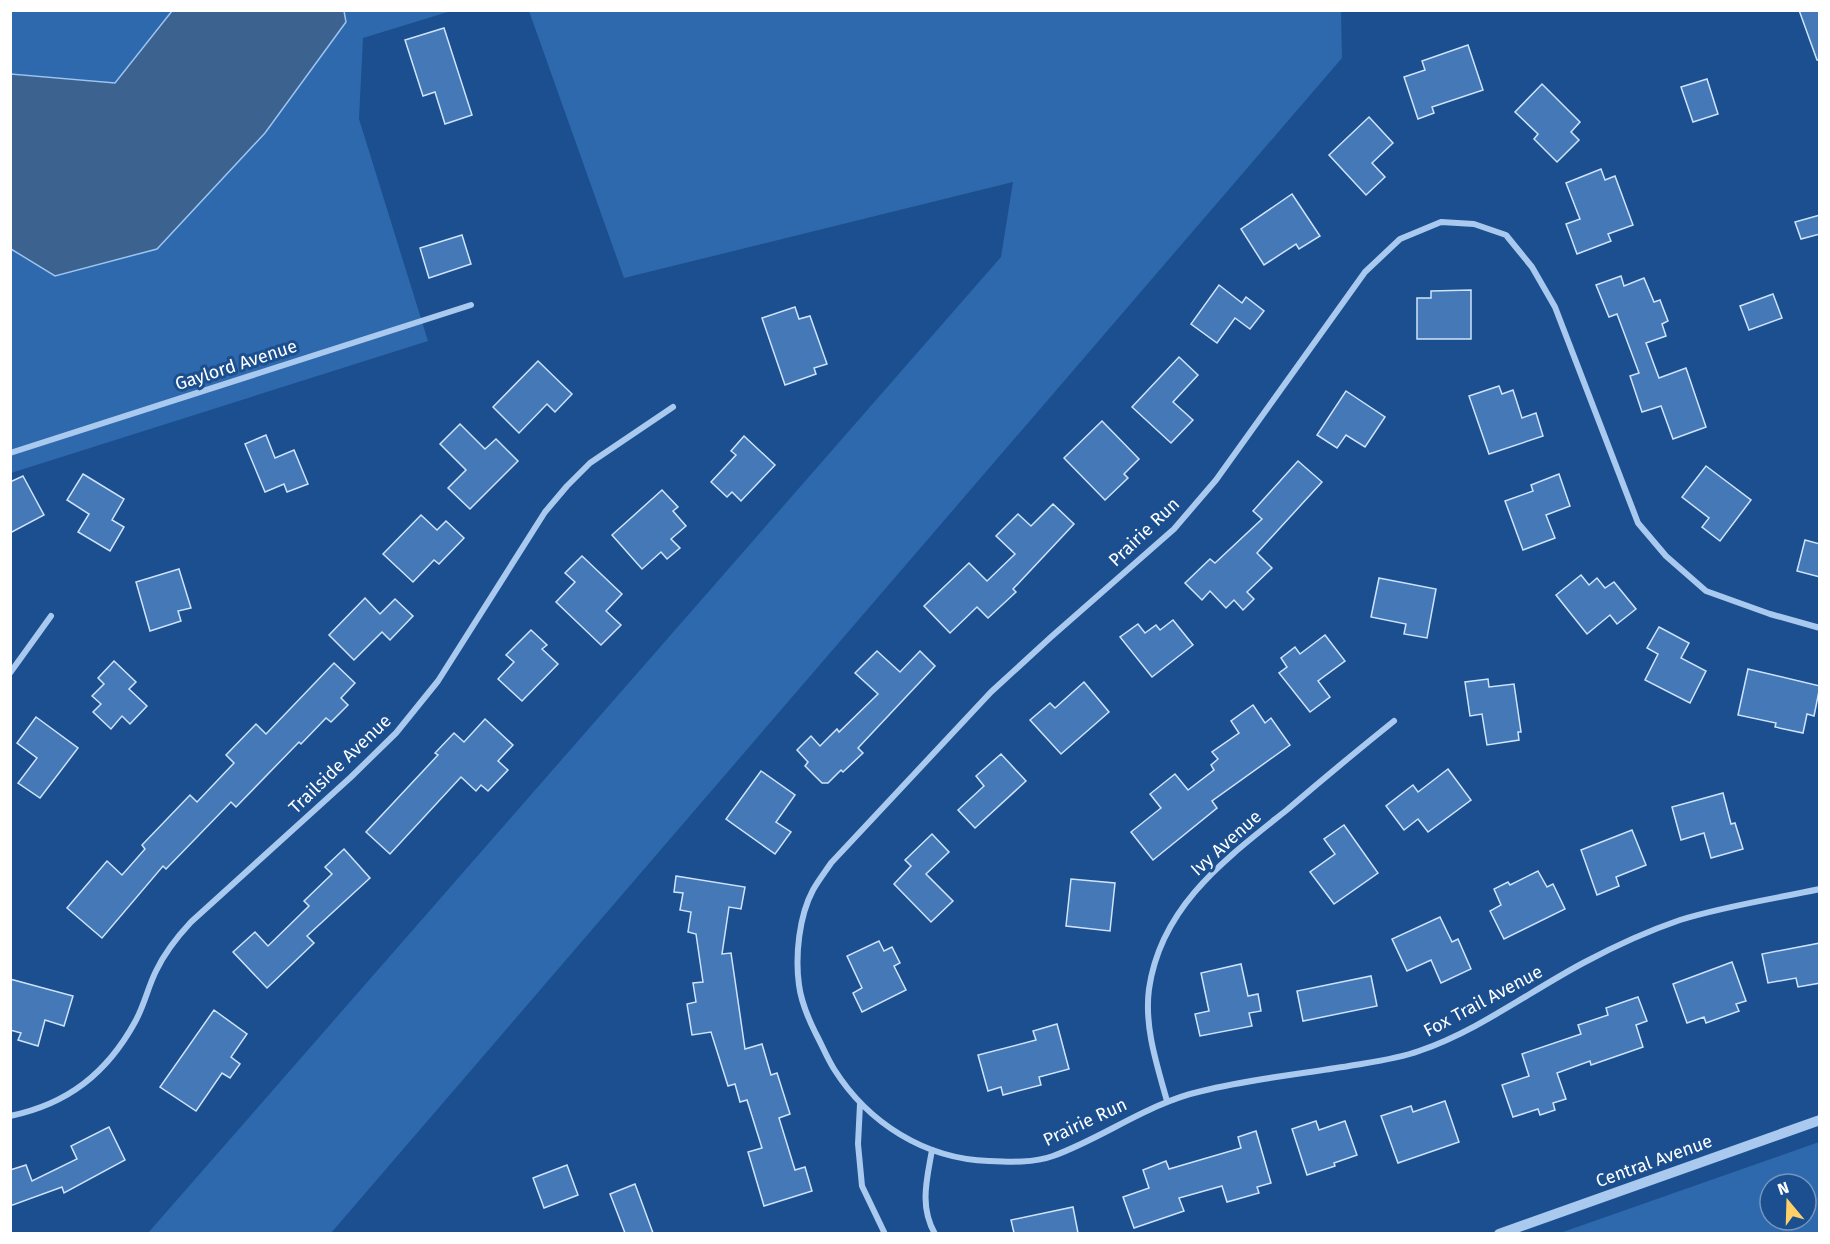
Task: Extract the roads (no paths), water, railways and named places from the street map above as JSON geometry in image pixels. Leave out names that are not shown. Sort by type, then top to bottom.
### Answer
[{"type":"street","name":"Prairie Run","points":[[1152,1107],[1081,1144],[1049,1157],[1012,1162],[973,1161],[916,1144],[887,1127],[860,1104],[834,1068],[813,1027],[799,987],[798,954],[802,924],[812,892],[831,863],[991,692],[1174,529],[1216,480],[1365,272],[1400,238],[1441,222],[1474,224],[1506,235],[1532,267],[1555,307],[1638,523],[1666,556],[1706,591],[1770,614],[1820,628]]},
{"type":"street","name":"Gaylord Avenue","points":[[10,453],[471,305]]},
{"type":"street","name":"Trailside Avenue","points":[[10,1116],[35,1111],[64,1098],[92,1080],[117,1050],[136,1021],[156,971],[170,945],[191,922],[351,777],[396,733],[438,681],[545,512],[567,486],[590,463],[673,407]]},
{"type":"street","points":[[10,673],[51,616]]},
{"type":"street","name":"Ivy Avenue","points":[[1167,1101],[1152,1047],[1148,1018],[1149,988],[1157,959],[1170,928],[1187,900],[1216,868],[1394,721]]},
{"type":"street","name":"Fox Trail Avenue","points":[[1152,1107],[1202,1091],[1416,1052],[1443,1042],[1472,1027],[1585,962],[1678,921],[1731,907],[1820,889]]},
{"type":"street","points":[[860,1104],[858,1144],[862,1186],[885,1233]]},
{"type":"street","name":"Central Avenue","points":[[1499,1233],[1820,1120]]},
{"type":"street","points":[[933,1150],[924,1194],[926,1216],[935,1233]]}]
